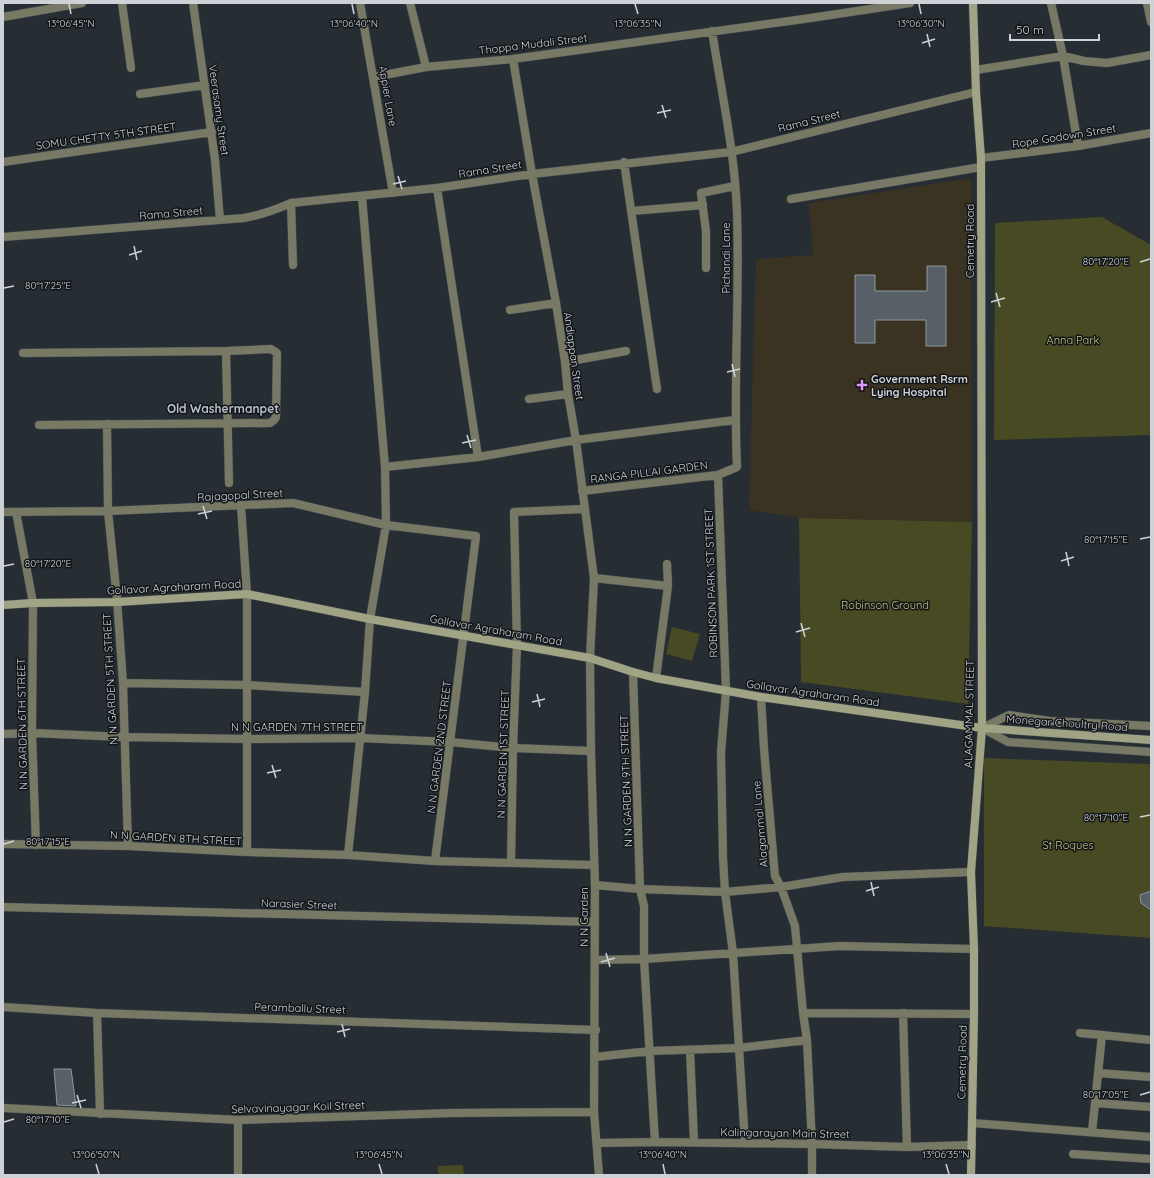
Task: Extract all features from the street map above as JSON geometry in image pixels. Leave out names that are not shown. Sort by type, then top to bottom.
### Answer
[{"type":"main road","name":"Cemetry Road","points":[[973,3],[976,92],[981,163],[982,479]]},
{"type":"main road","name":"ALAGAMMAL STREET","points":[[974,949],[972,872],[982,728],[982,479]]},
{"type":"main road","name":"Gollavar Agraharam Road","points":[[3,604],[117,602],[247,594],[370,619],[590,658],[656,678],[726,691],[982,728]]},
{"type":"main road","name":"Monegar Choultry Road","points":[[982,728],[1151,740]]},
{"type":"main road","name":"Cemetry Road","points":[[971,1175],[974,949]]},
{"type":"street","points":[[3,17],[82,3]]},
{"type":"street","points":[[122,3],[131,68]]},
{"type":"street","name":"Veerasamy Street","points":[[193,3],[212,132],[220,220]]},
{"type":"street","name":"Appier Lane","points":[[360,3],[393,193]]},
{"type":"street","points":[[410,3],[426,67]]},
{"type":"street","name":"Thoppa Mudali Street","points":[[374,77],[426,67],[513,59],[910,3]]},
{"type":"street","points":[[1051,3],[1063,56],[1078,146]]},
{"type":"street","points":[[1147,3],[1151,22]]},
{"type":"street","name":"Pichandi Lane","points":[[712,31],[735,186],[738,256],[735,420],[737,467],[718,475]]},
{"type":"street","points":[[976,70],[1063,56],[1084,61],[1107,62],[1151,55]]},
{"type":"street","name":"Andiappan Street","points":[[513,59],[532,174],[556,303],[594,578],[590,658]]},
{"type":"street","points":[[140,94],[205,85]]},
{"type":"street","name":"Rama Street","points":[[3,237],[244,218],[277,210],[290,203],[362,197],[437,188],[624,162],[731,152],[976,92]]},
{"type":"street","name":"SOMU CHETTY 5TH STREET","points":[[3,162],[212,132]]},
{"type":"street","name":"Rope Godown Street","points":[[791,199],[1151,133]]},
{"type":"street","points":[[624,162],[657,389]]},
{"type":"street","points":[[706,268],[706,231],[701,194],[735,186]]},
{"type":"street","points":[[437,188],[478,457]]},
{"type":"street","points":[[348,855],[365,692],[370,619],[386,525],[385,467],[362,197]]},
{"type":"street","points":[[290,203],[293,265]]},
{"type":"street","points":[[632,211],[703,205]]},
{"type":"street","points":[[510,310],[556,303]]},
{"type":"street","points":[[23,353],[226,351],[271,349],[277,354],[276,417],[270,422],[39,424]]},
{"type":"street","points":[[226,351],[229,483]]},
{"type":"street","points":[[565,362],[626,351]]},
{"type":"street","points":[[529,399],[568,394]]},
{"type":"street","points":[[385,467],[478,457],[576,440],[735,420]]},
{"type":"street","name":"N N GARDEN 5TH STREET","points":[[108,424],[108,511],[123,683],[128,846]]},
{"type":"street","name":"RANGA PILLAI GARDEN","points":[[582,491],[718,475]]},
{"type":"street","name":"ROBINSON PARK 1ST STREET","points":[[718,475],[726,691],[721,752],[723,858],[725,892],[733,953],[745,1143]]},
{"type":"street","name":"Rajagopal Street","points":[[3,512],[108,511],[293,503],[386,525],[476,536]]},
{"type":"street","points":[[241,506],[247,594],[247,852]]},
{"type":"street","name":"N N GARDEN 1ST STREET","points":[[511,864],[513,748],[518,645],[514,512],[584,509]]},
{"type":"street","name":"N N GARDEN 6TH STREET","points":[[16,512],[33,603],[32,733],[36,845]]},
{"type":"street","name":"N N GARDEN 2ND STREET","points":[[435,861],[476,536]]},
{"type":"street","points":[[656,678],[668,586],[667,564]]},
{"type":"street","points":[[594,578],[668,586]]},
{"type":"street","name":"N N Garden","points":[[590,658],[591,752],[594,865],[596,885],[596,1030],[594,1112],[599,1175]]},
{"type":"street","name":"N N GARDEN 9TH STREET","points":[[633,672],[640,889],[644,906],[644,959],[654,1142]]},
{"type":"street","points":[[123,683],[248,686],[365,692]]},
{"type":"street","name":"Alagammal Lane","points":[[761,697],[775,876],[781,887],[795,926],[807,1040],[812,1175]]},
{"type":"street","points":[[982,728],[1009,715],[1050,720],[1151,726]]},
{"type":"street","points":[[982,728],[1008,742],[1151,752]]},
{"type":"street","name":"N N GARDEN 7TH STREET","points":[[3,734],[32,733],[124,737],[248,739],[360,738],[450,742],[513,748],[591,752]]},
{"type":"street","name":"N N GARDEN 8TH STREET","points":[[3,844],[128,846],[348,855],[435,861],[594,865]]},
{"type":"street","points":[[596,885],[640,889],[725,892],[781,887],[842,877],[972,872]]},
{"type":"street","name":"Narasier Street","points":[[3,907],[595,922]]},
{"type":"street","points":[[595,960],[644,959],[840,946],[974,949]]},
{"type":"street","name":"Peramballu Street","points":[[3,1007],[97,1013],[596,1030]]},
{"type":"street","points":[[97,1013],[100,1114]]},
{"type":"street","points":[[803,1013],[974,1014]]},
{"type":"street","points":[[903,1013],[907,1147]]},
{"type":"street","points":[[1080,1033],[1151,1040]]},
{"type":"street","points":[[1092,1132],[1102,1035]]},
{"type":"street","points":[[595,1057],[650,1051],[739,1048],[807,1040]]},
{"type":"street","points":[[690,1050],[694,1142]]},
{"type":"street","points":[[1098,1072],[1151,1077]]},
{"type":"street","points":[[1095,1102],[1151,1107]]},
{"type":"street","name":"Selvavinayagar Koil Street","points":[[3,1108],[238,1120],[452,1113],[594,1112]]},
{"type":"street","points":[[238,1120],[238,1175]]},
{"type":"street","points":[[972,1123],[1151,1137]]},
{"type":"street","name":"Kalingarayan Main Street","points":[[597,1143],[694,1142],[907,1147],[972,1144]]},
{"type":"street","points":[[1073,1154],[1151,1159]]},
{"type":"shaded area","name":"Government Rsrm Lying Hospital","points":[[971,178],[972,522],[799,518],[749,510],[756,259],[813,255],[809,203]]},
{"type":"green space","name":"Anna Park","points":[[1102,217],[1151,245],[1151,435],[994,440],[995,223]]},
{"type":"green space","name":"Robinson Ground","points":[[799,518],[972,522],[968,704],[801,682]]},
{"type":"green space","points":[[672,627],[700,634],[692,661],[666,654]]},
{"type":"green space","name":"St Roques","points":[[984,758],[1151,764],[1151,938],[984,926]]},
{"type":"green space","points":[[463,1165],[464,1175],[438,1175],[438,1166]]},
{"type":"building","points":[[927,266],[946,266],[946,346],[926,346],[926,320],[875,320],[875,343],[855,343],[855,275],[875,275],[875,291],[927,291]]},
{"type":"building","points":[[1151,891],[1151,910],[1141,903],[1140,895]]},
{"type":"building","points":[[54,1069],[71,1069],[76,1106],[57,1105]]},
{"type":"place","name":"Government Rsrm Lying Hospital","points":[[862,385]]},
{"type":"district","name":"Old Washermanpet","points":[[223,409]]}]
